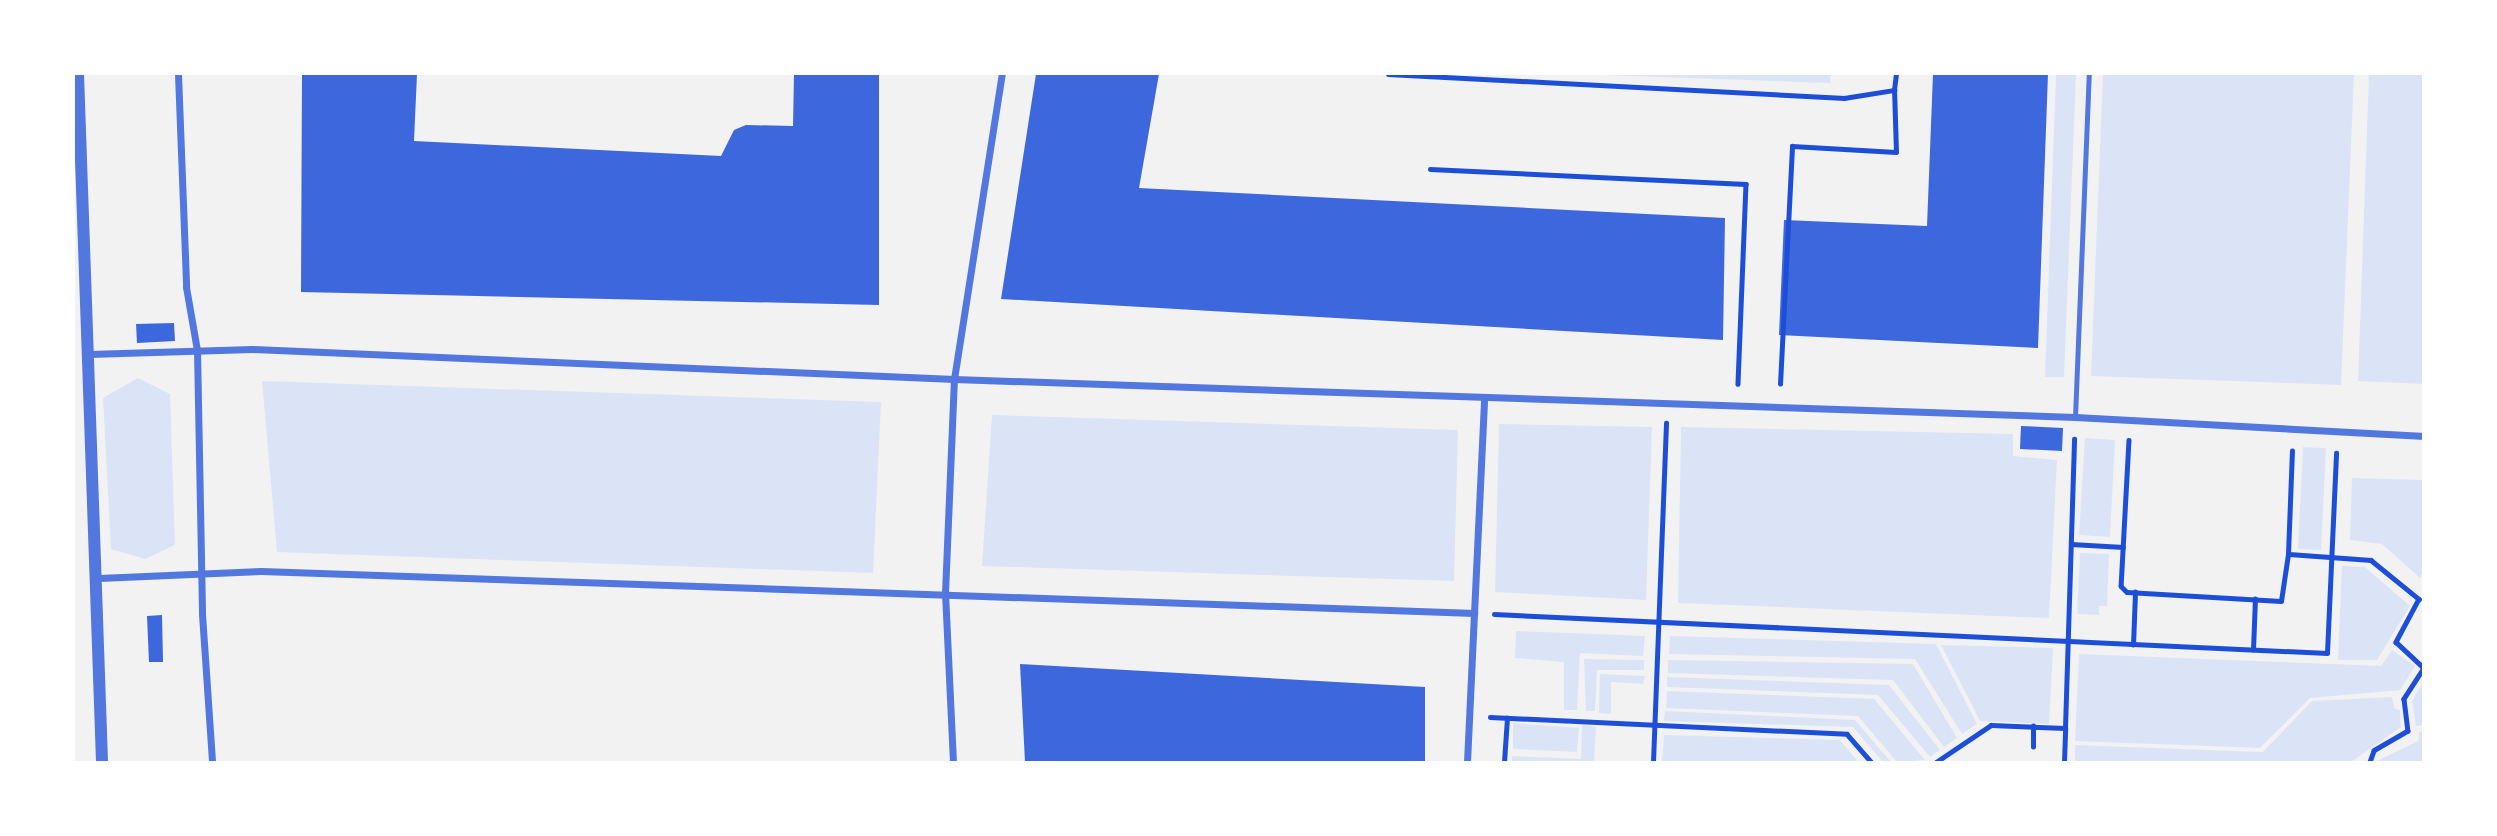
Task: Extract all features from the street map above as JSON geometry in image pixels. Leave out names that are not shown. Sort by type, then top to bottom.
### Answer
[{"type":"street","points":[[78,74],[77,120],[99,578],[103,762]]},
{"type":"street","points":[[178,74],[186,287],[197,350],[202,572],[212,762]]},
{"type":"street","points":[[953,762],[945,593],[954,379],[1002,74]]},
{"type":"street","points":[[89,354],[265,349],[954,379],[2075,417],[2424,436]]},
{"type":"street","points":[[1467,762],[1484,398]]},
{"type":"street","points":[[99,578],[202,572],[945,593],[1474,613]]},
{"type":"lane","points":[[2075,417],[2090,74]]},
{"type":"path","points":[[1388,74],[1844,98],[1894,90]]},
{"type":"path","points":[[1779,387],[1792,146],[1896,152],[1896,74]]},
{"type":"path","points":[[1430,169],[1746,184],[1738,385]]},
{"type":"path","points":[[1653,762],[1666,404]]},
{"type":"path","points":[[2064,762],[2075,417]]},
{"type":"path","points":[[2130,420],[2121,586],[2135,592],[2281,601],[2288,554],[2293,429]]},
{"type":"path","points":[[1474,613],[2327,653],[2337,465],[2333,432]]},
{"type":"path","points":[[2071,544],[2123,547]]},
{"type":"path","points":[[2288,554],[2371,560],[2419,599],[2396,642],[2424,667],[2404,698],[2408,731],[2374,751],[2370,762]]},
{"type":"path","points":[[2133,645],[2135,592]]},
{"type":"path","points":[[2253,650],[2255,599]]},
{"type":"path","points":[[1469,716],[1847,734],[1871,762]]},
{"type":"path","points":[[1504,762],[1507,718]]},
{"type":"path","points":[[1936,762],[1991,725],[2065,728]]},
{"type":"path","points":[[2033,726],[2033,747]]},
{"type":"shaded area","points":[[1575,74],[1831,74],[1830,83]]},
{"type":"shaded area","points":[[2056,74],[2076,74],[2064,377],[2045,377]]},
{"type":"shaded area","points":[[2103,74],[2354,74],[2341,385],[2091,376]]},
{"type":"shaded area","points":[[2369,74],[2423,74],[2423,384],[2358,381]]},
{"type":"shaded area","points":[[138,378],[170,394],[175,545],[145,559],[111,549],[103,398]]},
{"type":"shaded area","points":[[262,381],[881,402],[873,573],[277,552]]},
{"type":"shaded area","points":[[992,415],[1458,430],[1454,581],[982,566]]},
{"type":"shaded area","points":[[1499,424],[1652,427],[1646,600],[1495,592]]},
{"type":"shaded area","points":[[1681,427],[2013,434],[2013,456],[2057,460],[2049,618],[1678,603]]},
{"type":"shaded area","points":[[2085,438],[2115,440],[2110,537],[2079,535]]},
{"type":"shaded area","points":[[2303,447],[2326,448],[2321,550],[2298,549]]},
{"type":"shaded area","points":[[2352,478],[2423,480],[2424,571],[2420,578],[2382,544],[2350,540]]},
{"type":"shaded area","points":[[2080,553],[2109,554],[2107,606],[2099,606],[2099,615],[2077,614]]},
{"type":"shaded area","points":[[2342,566],[2365,567],[2410,606],[2377,660],[2338,660]]},
{"type":"shaded area","points":[[1516,631],[1645,636],[1643,656],[1580,653],[1577,710],[1564,710],[1564,662],[1515,658]]},
{"type":"shaded area","points":[[1670,636],[1936,644],[1977,724],[1962,734],[1915,659],[1669,654]]},
{"type":"shaded area","points":[[1941,645],[2053,648],[2049,724],[1980,721]]},
{"type":"shaded area","points":[[2392,650],[2415,666],[2400,690],[2310,698],[2260,748],[2075,741],[2079,654],[2381,666]]},
{"type":"shaded area","points":[[1584,659],[1644,660],[1644,670],[1597,670],[1595,711],[1586,711]]},
{"type":"shaded area","points":[[1668,660],[1913,664],[1957,738],[1944,747],[1893,680],[1668,673]]},
{"type":"shaded area","points":[[1600,674],[1645,676],[1643,684],[1611,682],[1611,714],[1599,713]]},
{"type":"shaded area","points":[[1667,677],[1889,685],[1940,750],[1930,757],[1878,695],[1667,687]]},
{"type":"shaded area","points":[[2423,682],[2423,725],[2416,726],[2412,701]]},
{"type":"shaded area","points":[[1667,691],[1874,699],[1925,760],[1897,762],[1858,716],[1666,708]]},
{"type":"shaded area","points":[[2392,697],[2395,709],[2400,710],[2401,727],[2351,762],[2075,762],[2075,745],[2263,752],[2312,701]]},
{"type":"shaded area","points":[[1665,711],[1855,720],[1891,762],[1883,762],[1853,727],[1664,721]]},
{"type":"shaded area","points":[[1513,723],[1579,728],[1577,752],[1513,749]]},
{"type":"shaded area","points":[[1582,725],[1596,727],[1594,762],[1512,762],[1512,756],[1581,759]]},
{"type":"shaded area","points":[[2423,731],[2423,762],[2375,762],[2418,741],[2419,732]]},
{"type":"shaded area","points":[[1664,735],[1840,740],[1858,762],[1662,762]]},
{"type":"building","points":[[302,74],[417,74],[414,141],[721,156],[734,130],[746,125],[793,126],[794,74],[879,74],[879,305],[301,292]]},
{"type":"building","points":[[1036,74],[1159,74],[1139,188],[1725,218],[1723,340],[1001,299]]},
{"type":"building","points":[[1933,74],[2048,74],[2038,348],[1779,335],[1784,220],[1927,226]]},
{"type":"building","points":[[174,323],[175,341],[137,343],[136,324]]},
{"type":"building","points":[[2021,426],[2063,428],[2062,451],[2020,449]]},
{"type":"building","points":[[162,615],[163,662],[149,662],[147,616]]},
{"type":"building","points":[[1020,664],[1425,687],[1425,762],[1025,762]]}]
